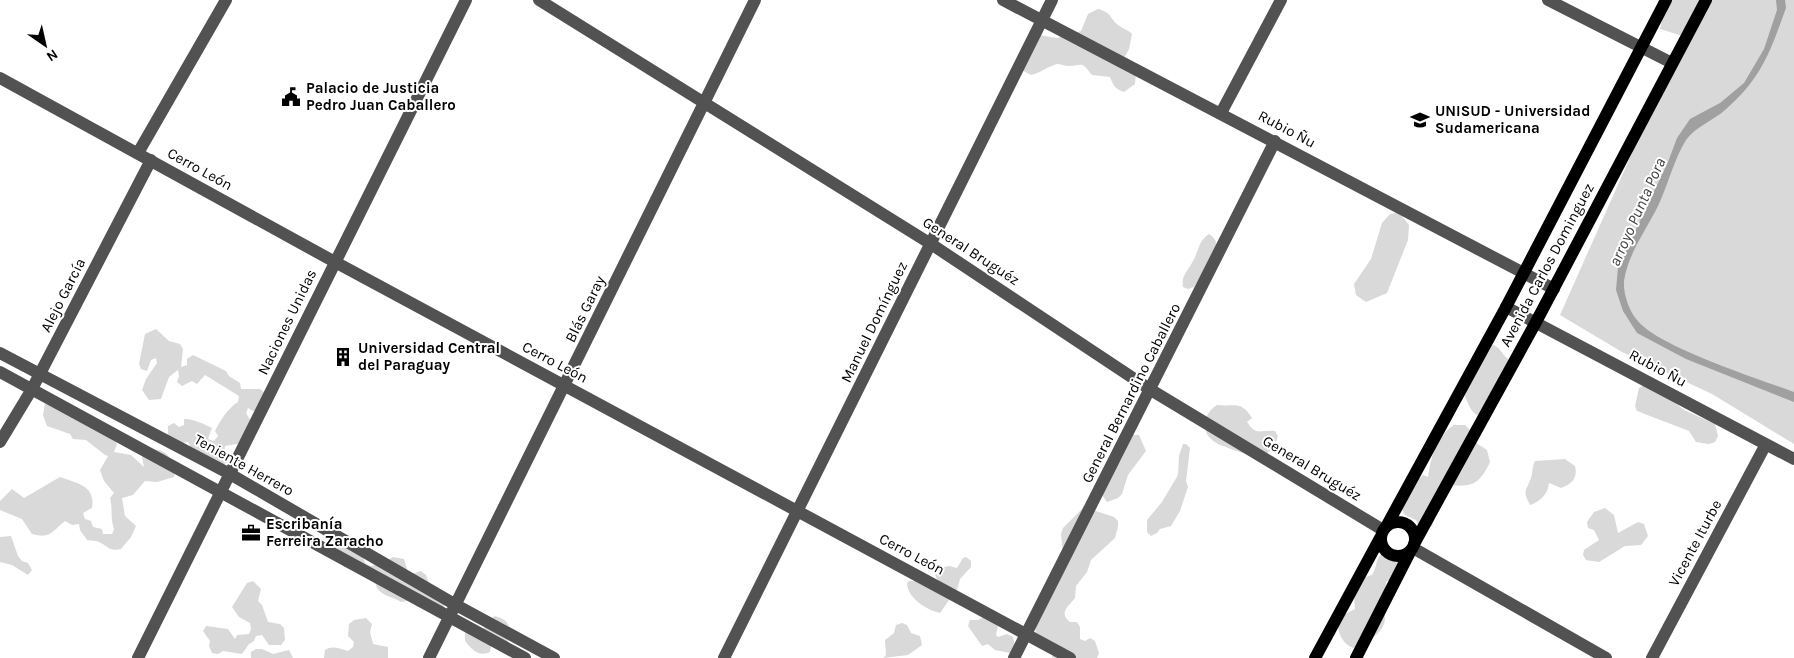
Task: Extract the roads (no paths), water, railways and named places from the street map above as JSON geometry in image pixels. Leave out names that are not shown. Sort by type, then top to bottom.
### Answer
[{"type":"main road","name":"Avenida Carlos Dominguez","points":[[1316,658],[1506,307],[1666,0]]},
{"type":"main road","name":"Avenida Carlos Dominguez","points":[[1356,658],[1412,548],[1554,289],[1706,0]]},
{"type":"main road","points":[[1394,523],[1406,524],[1414,534],[1412,548],[1401,556],[1391,555],[1382,546],[1383,532],[1394,523]]},
{"type":"street","points":[[138,153],[226,0]]},
{"type":"street","name":"Naciones Unidas","points":[[138,658],[466,0]]},
{"type":"street","name":"General Bruguéz","points":[[540,0],[931,244],[1151,390],[1383,532]]},
{"type":"street","name":"Blás Garay","points":[[429,658],[755,0]]},
{"type":"street","name":"Rubio Ñu","points":[[1003,0],[1554,289]]},
{"type":"street","name":"Manuel Domínguez","points":[[724,658],[1052,0]]},
{"type":"street","points":[[1221,113],[1281,0]]},
{"type":"street","points":[[1548,0],[1672,63]]},
{"type":"street","name":"Cerro León","points":[[0,78],[335,262],[1070,658]]},
{"type":"street","name":"General Bernardino Caballero","points":[[1014,658],[1151,390],[1275,141]]},
{"type":"street","name":"Alejo García","points":[[0,442],[32,389],[151,160]]},
{"type":"street","name":"Rubio Ñu","points":[[1506,307],[1794,459]]},
{"type":"street","name":"Teniente Herrero","points":[[0,353],[230,474],[456,605],[554,658]]},
{"type":"street","points":[[0,372],[525,658]]},
{"type":"street","points":[[114,434],[122,418]]},
{"type":"street","name":"Vicente Iturbe","points":[[1652,658],[1766,444]]},
{"type":"street","points":[[342,558],[350,544]]},
{"type":"street","points":[[1412,548],[1606,658]]},
{"type":"place","name":"Palacio de Justicia Pedro Juan Caballero","points":[[291,97]]},
{"type":"place","name":"UNISUD - Universidad Sudamericana","points":[[1420,120]]},
{"type":"place","name":"Universidad Central del Paraguay","points":[[343,357]]},
{"type":"place","name":"Escribanía Ferreira Zaracho","points":[[251,533]]},
{"type":"water label","name":"arroyo Punta Pora","points":[[1637,212]]}]
